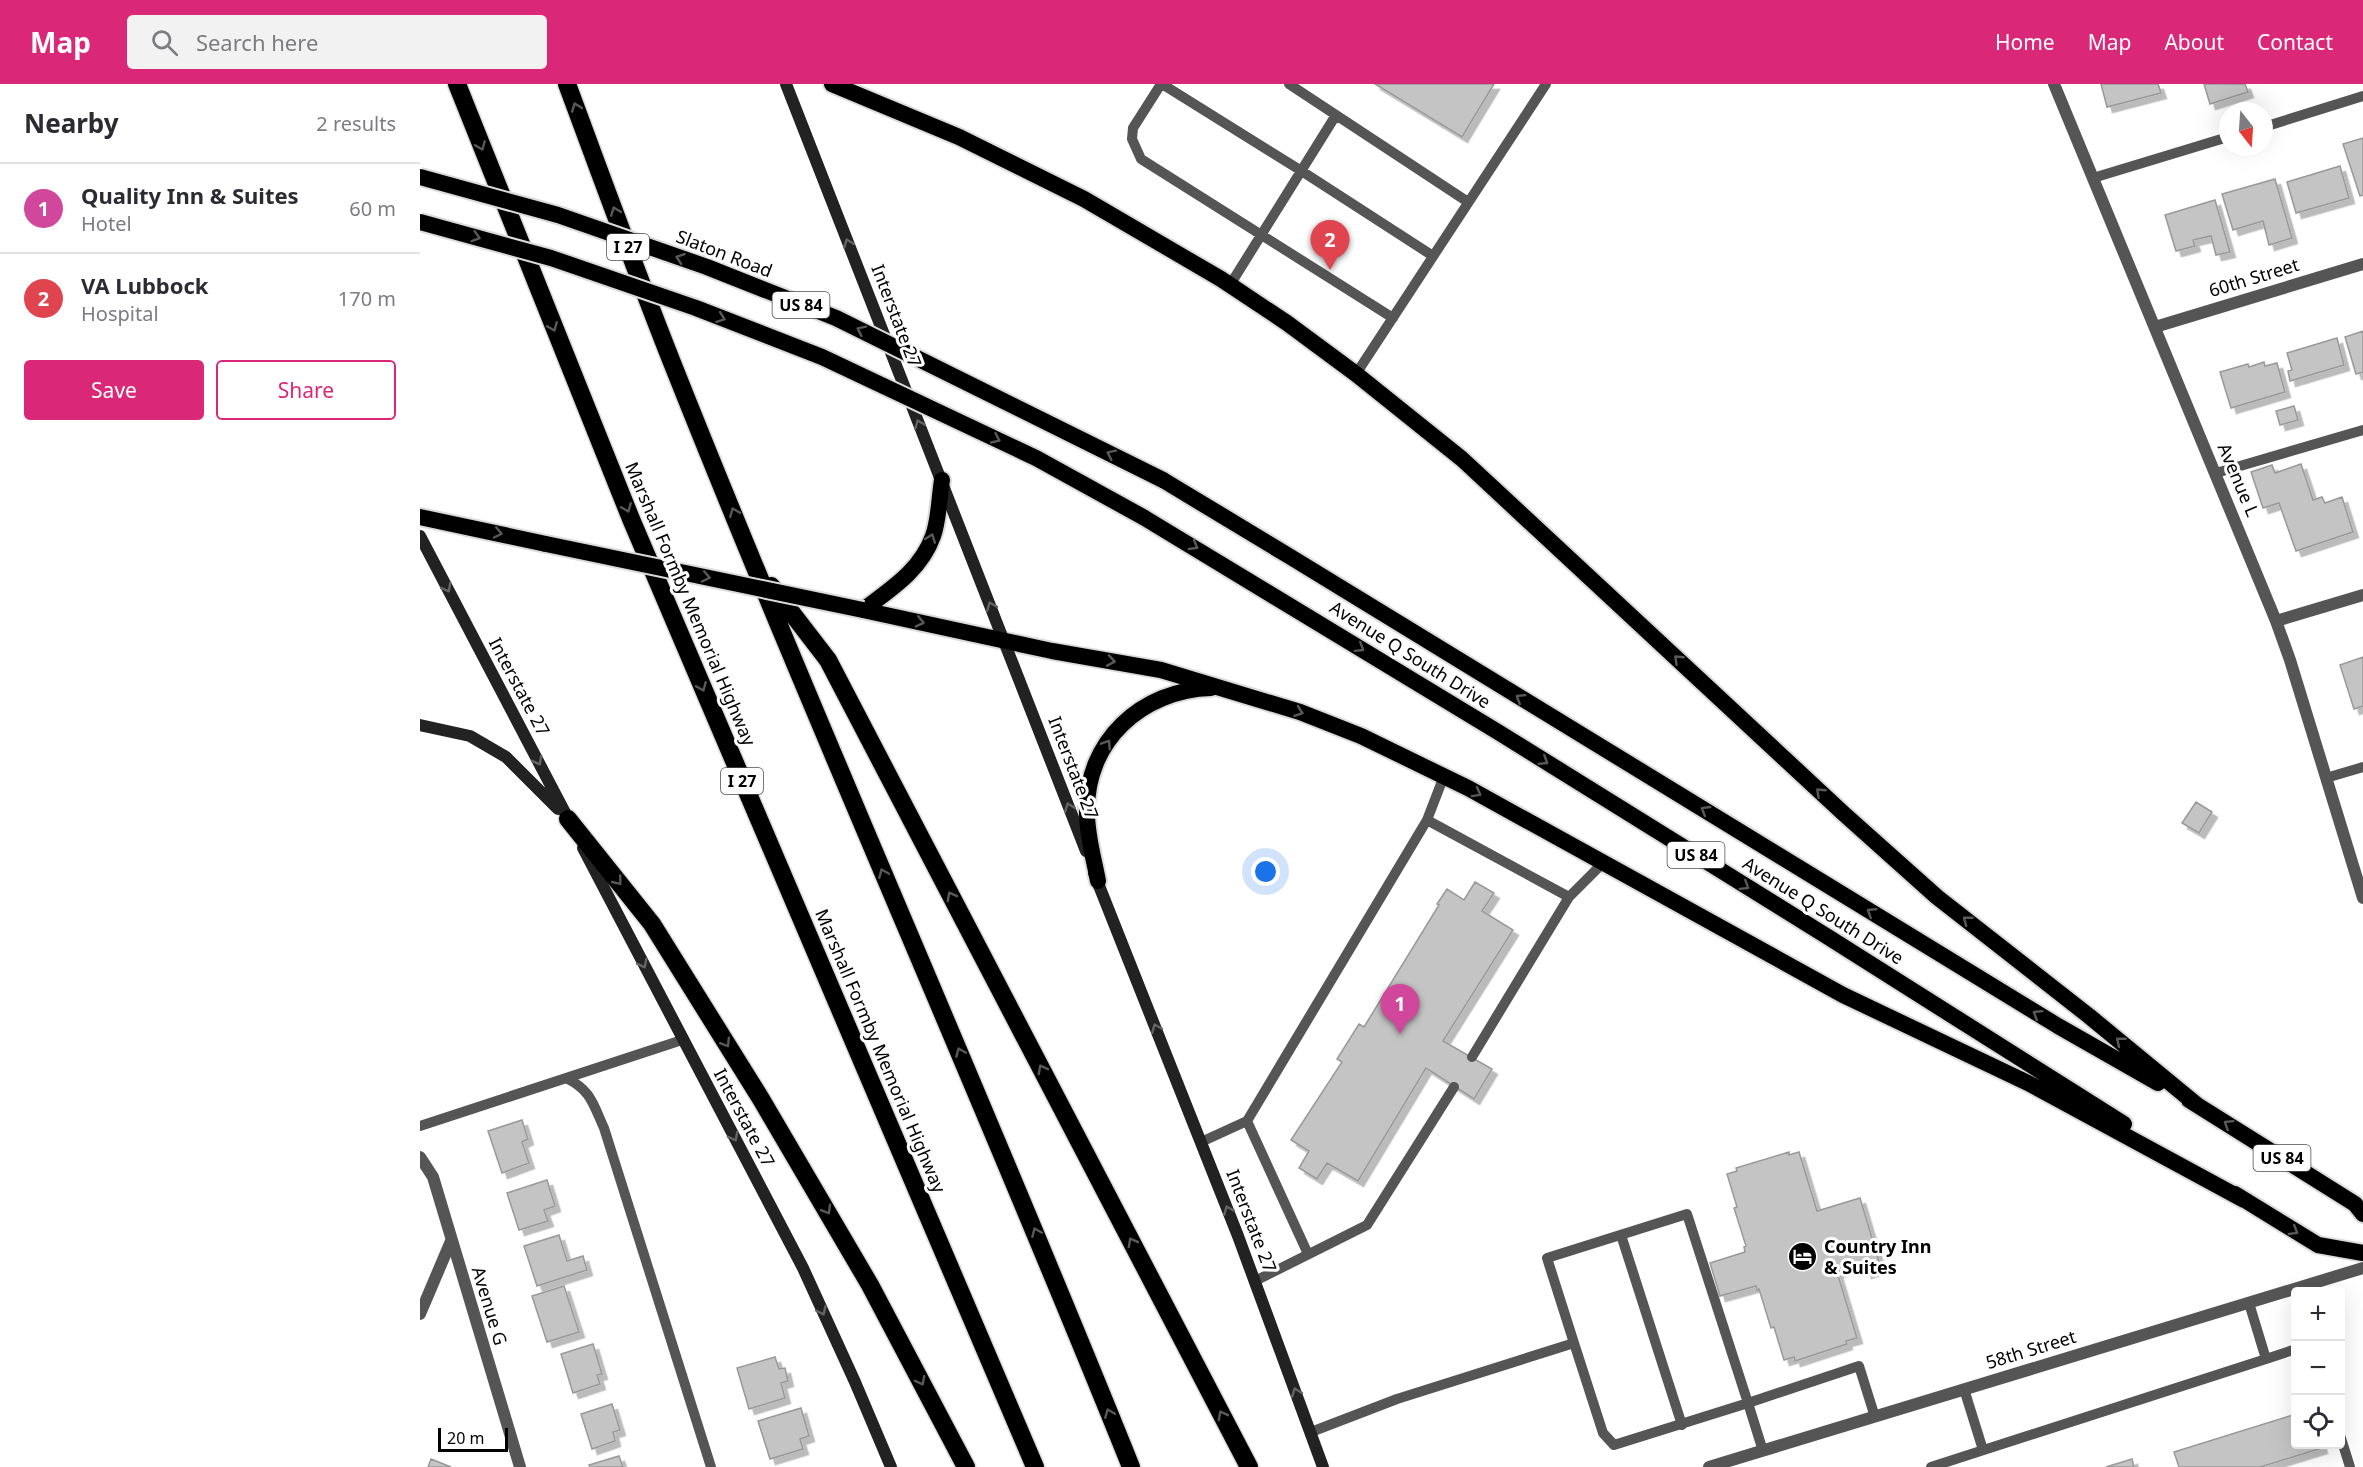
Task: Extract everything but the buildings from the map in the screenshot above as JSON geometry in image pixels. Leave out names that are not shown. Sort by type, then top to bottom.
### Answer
[{"type":"highway","name":"I 27","points":[[567,84],[673,364],[833,755],[1049,1262],[1131,1467]]},
{"type":"highway","points":[[832,84],[959,137],[1084,199],[1230,285],[1356,374],[1470,467],[1843,813],[1937,897],[2198,1105]]},
{"type":"highway","name":"Marshall Formby Memorial Highway","points":[[458,86],[636,529],[1035,1467]]},
{"type":"highway","name":"Slaton Road","points":[[420,177],[569,219],[707,267],[836,318],[1163,480]]},
{"type":"highway","name":"Avenue Q South Drive","points":[[420,222],[562,262],[696,308],[822,357],[1036,458],[1143,517],[1498,732],[2318,1245],[2363,1253]]},
{"type":"highway","points":[[863,609],[897,585],[921,561],[934,535],[942,480]]},
{"type":"highway","name":"Avenue Q South Drive","points":[[1163,480],[2058,1026],[2198,1105],[2355,1203],[2363,1214]]},
{"type":"highway","points":[[420,517],[863,609],[1005,642],[1161,670],[1300,712],[1361,736],[1444,776],[1843,995],[2028,1083],[2244,1200]]},
{"type":"highway","points":[[756,566],[828,660],[1249,1467]]},
{"type":"highway","points":[[1098,881],[1087,807],[1088,790],[1095,764],[1107,743],[1136,711],[1156,700],[1195,689],[1223,688]]},
{"type":"highway","points":[[568,819],[652,924],[761,1099],[870,1285],[966,1467]]},
{"type":"main road","name":"Interstate 27","points":[[786,84],[1255,1281],[1323,1467]]},
{"type":"main road","name":"Interstate 27","points":[[420,536],[802,1268],[855,1382],[891,1467]]},
{"type":"main road","points":[[420,725],[470,736],[506,757],[568,819]]},
{"type":"street","name":"Avenue L","points":[[2054,84],[2276,621],[2363,898]]},
{"type":"street","name":"60th Street","points":[[2155,327],[2363,264]]},
{"type":"street","points":[[2276,621],[2363,595]]},
{"type":"street","name":"Avenue G","points":[[420,1157],[433,1178],[520,1467]]},
{"type":"street","points":[[420,1314],[451,1241]]},
{"type":"street","name":"58th Street","points":[[1709,1467],[2363,1268]]},
{"type":"lane","points":[[1393,318],[1141,159],[1132,139],[1133,128],[1161,84],[1300,170],[1432,256]]},
{"type":"lane","points":[[1289,84],[1468,202]]},
{"type":"lane","points":[[1356,374],[1546,84]]},
{"type":"lane","points":[[2273,123],[2363,96]]},
{"type":"lane","points":[[1230,285],[1336,115]]},
{"type":"lane","points":[[2093,178],[2219,140]]},
{"type":"lane","points":[[2216,473],[2363,430]]},
{"type":"lane","points":[[2326,778],[2363,766]]},
{"type":"lane","points":[[1201,1142],[1247,1121],[1427,820],[1444,776]]},
{"type":"lane","points":[[1427,820],[1569,897]]},
{"type":"lane","points":[[1472,1057],[1569,897],[1603,863]]},
{"type":"lane","points":[[420,1125],[682,1040]]},
{"type":"lane","points":[[566,1078],[582,1086],[590,1096],[604,1128],[711,1467]]},
{"type":"lane","points":[[1255,1281],[1367,1225],[1454,1087]]},
{"type":"lane","points":[[1247,1121],[1308,1254]]},
{"type":"lane","points":[[1763,1450],[1748,1403],[1687,1214],[1547,1258],[1603,1433],[1614,1445],[1682,1425],[1748,1403],[1859,1366],[1875,1416]]},
{"type":"lane","points":[[1621,1235],[1682,1425]]},
{"type":"lane","points":[[2249,1303],[2266,1359]]},
{"type":"lane","points":[[1311,1432],[1397,1399],[1574,1342]]},
{"type":"lane","points":[[1931,1467],[2291,1350]]},
{"type":"lane","points":[[1964,1389],[1983,1450]]},
{"type":"lane","points":[[2344,1449],[2350,1467]]},
{"type":"place","name":"VA Lubbock","points":[[1330,270]]},
{"type":"place","name":"Quality Inn & Suites","points":[[1400,1034]]},
{"type":"place","name":"Country Inn & Suites","points":[[1803,1257]]}]
